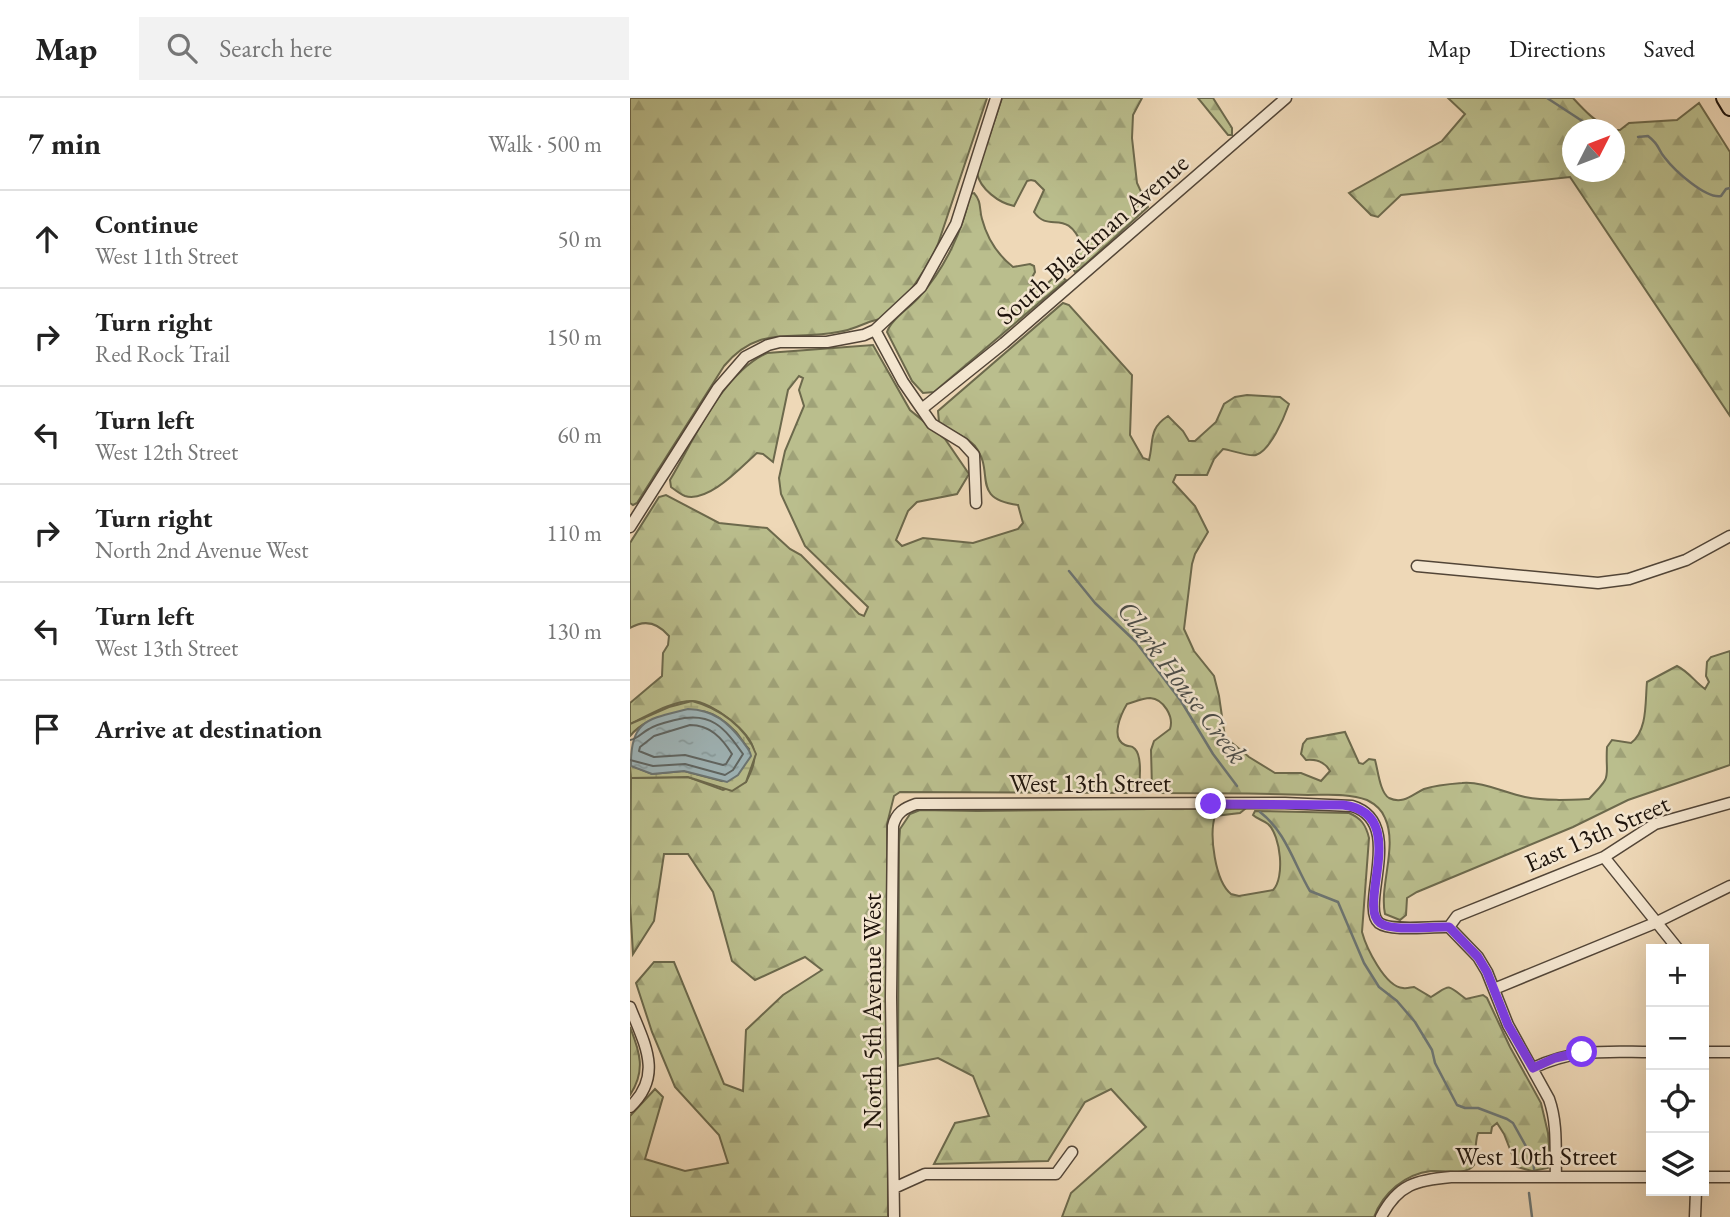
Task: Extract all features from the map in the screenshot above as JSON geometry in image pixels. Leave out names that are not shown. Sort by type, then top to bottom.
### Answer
[{"type":"highway","points":[[1724,98],[1730,108]]},
{"type":"street","points":[[630,527],[718,388],[745,357],[780,342],[827,342],[864,335],[875,330],[921,287],[956,224],[996,98]]},
{"type":"street","name":"South Blackman Avenue","points":[[923,408],[1014,334],[1286,98]]},
{"type":"street","points":[[875,330],[903,382],[932,424],[963,443],[974,455],[976,503]]},
{"type":"street","points":[[1417,566],[1598,583],[1629,579],[1674,564],[1730,536]]},
{"type":"street","name":"West 13th Street","points":[[904,808],[916,804],[1285,803],[1361,808],[1371,817],[1378,834],[1376,918],[1380,923],[1392,928],[1449,927]]},
{"type":"street","name":"East 13th Street","points":[[1449,927],[1457,916],[1604,857],[1655,824],[1730,803]]},
{"type":"street","name":"North 5th Avenue West","points":[[894,1217],[891,997],[893,826],[897,815],[904,808]]},
{"type":"street","points":[[1604,857],[1674,944]]},
{"type":"street","points":[[1494,989],[1656,923],[1730,886]]},
{"type":"street","points":[[1449,927],[1478,957],[1508,1025],[1533,1068],[1553,1111],[1556,1177]]},
{"type":"street","points":[[630,1007],[647,1051],[650,1068],[642,1092],[630,1107]]},
{"type":"street","points":[[1533,1068],[1555,1058],[1582,1052],[1646,1052]]},
{"type":"street","points":[[1709,1052],[1730,1052]]},
{"type":"street","points":[[894,1188],[925,1174],[1056,1174],[1072,1152]]},
{"type":"street","name":"West 10th Street","points":[[1381,1217],[1402,1190],[1420,1180],[1451,1177],[1646,1177]]},
{"type":"street","points":[[1709,1177],[1730,1177]]},
{"type":"street","points":[[1695,1217],[1696,1196]]},
{"type":"green space","points":[[630,98],[987,98],[938,244],[908,294],[882,318],[842,331],[763,339],[737,353],[724,366],[637,503],[633,505],[630,503]]},
{"type":"green space","points":[[1002,98],[1142,98],[1133,115],[1132,138],[1137,183],[1148,207],[1075,272],[1070,265],[1070,257],[1083,247],[1070,227],[1046,221],[1034,212],[1044,190],[1035,181],[1027,181],[1014,206],[991,194],[979,179],[977,173]]},
{"type":"green space","points":[[1198,98],[1213,98],[1232,128],[1232,135],[1228,135]]},
{"type":"green space","points":[[1448,98],[1573,98],[1595,119],[1562,119],[1562,178],[1401,195],[1378,217],[1371,215],[1349,193],[1442,141],[1465,114]]},
{"type":"green space","points":[[1699,103],[1730,152],[1730,416],[1573,182],[1625,182],[1625,126],[1629,123],[1677,120]]},
{"type":"green space","points":[[974,193],[987,233],[998,252],[1013,267],[1030,264],[1034,266],[1035,272],[1029,283],[1037,288],[1046,285],[1057,274],[1066,280],[934,392],[923,393],[912,381],[887,332],[893,322],[920,296],[945,261],[958,235],[970,194]]},
{"type":"green space","points":[[1063,303],[1069,305],[1132,375],[1130,435],[1143,458],[1149,460],[1157,426],[1168,416],[1189,441],[1195,441],[1216,422],[1224,404],[1235,397],[1280,397],[1289,404],[1276,433],[1261,452],[1249,455],[1223,449],[1214,459],[1207,475],[1176,475],[1173,482],[1195,506],[1208,532],[1192,564],[1184,629],[1194,651],[1214,676],[1225,737],[1249,757],[1275,773],[1301,773],[1321,781],[1330,771],[1320,762],[1306,760],[1301,754],[1303,744],[1307,739],[1345,732],[1359,763],[1375,760],[1383,791],[1394,800],[1403,800],[1424,789],[1470,783],[1533,798],[1589,799],[1607,776],[1607,747],[1612,740],[1631,743],[1640,731],[1645,715],[1647,682],[1677,666],[1705,689],[1709,682],[1706,676],[1707,662],[1711,657],[1730,651],[1730,765],[1628,800],[1573,827],[1417,892],[1407,898],[1406,915],[1400,920],[1385,914],[1384,891],[1390,841],[1382,812],[1367,800],[1345,795],[1157,793],[1152,788],[1151,750],[1154,741],[1170,729],[1171,719],[1164,705],[1155,699],[1127,704],[1118,726],[1121,742],[1133,748],[1139,758],[1140,777],[1136,793],[900,792],[894,796],[887,824],[888,1217],[630,1217],[630,1116],[655,1089],[663,1097],[645,1159],[685,1171],[728,1163],[719,1135],[675,1087],[652,1032],[636,983],[654,962],[674,962],[724,1084],[743,1091],[746,1030],[783,995],[822,970],[805,957],[755,980],[732,961],[713,892],[688,854],[664,854],[654,921],[633,954],[630,903],[631,778],[688,777],[723,790],[746,782],[753,767],[754,751],[746,735],[738,727],[700,702],[676,703],[630,724],[630,703],[662,676],[663,653],[669,636],[651,624],[630,628],[630,543],[659,497],[666,495],[719,523],[767,528],[790,549],[801,555],[864,616],[868,607],[805,546],[781,494],[779,478],[785,451],[804,406],[799,390],[803,378],[799,376],[788,390],[773,462],[757,453],[734,475],[714,489],[694,497],[685,496],[671,487],[670,480],[711,409],[736,376],[767,353],[873,345],[910,410],[945,439],[969,474],[957,494],[917,502],[908,511],[896,540],[902,546],[923,538],[973,543],[1018,529],[1023,523],[1018,505],[1003,502],[988,490],[984,466],[975,446],[939,422],[938,411]]},
{"type":"green space","points":[[692,701],[712,708],[730,720],[746,735],[756,754],[746,782],[732,791],[688,777],[631,778],[630,765],[652,774],[684,771],[722,781],[749,749],[736,732],[720,718],[696,711],[678,712],[656,718],[642,725],[630,736],[630,724],[669,707]]},
{"type":"green space","points":[[1245,809],[1240,813],[1215,816],[1213,824],[1217,869],[1225,888],[1231,894],[1239,896],[1273,890],[1279,876],[1280,857],[1276,838],[1268,824],[1253,815],[1255,811],[1349,813],[1362,822],[1369,838],[1362,932],[1372,956],[1383,974],[1396,986],[1414,987],[1431,997],[1448,988],[1466,999],[1483,995],[1487,998],[1541,1103],[1548,1133],[1548,1168],[1532,1171],[1517,1167],[1497,1123],[1492,1127],[1491,1133],[1478,1133],[1474,1165],[1471,1168],[1460,1171],[1431,1171],[1412,1176],[1389,1193],[1374,1217],[1062,1217],[1071,1193],[1146,1127],[1111,1089],[1085,1102],[1048,1161],[934,1164],[955,1123],[989,1116],[973,1076],[938,1058],[898,1066],[899,844],[900,829],[910,814],[920,810]]},
{"type":"green space","points":[[630,1027],[640,1070],[630,1095]]},
{"type":"water","points":[[688,709],[720,718],[743,742],[751,756],[738,775],[727,782],[684,771],[652,774],[631,766],[634,739],[644,724]]},
{"type":"waterway","points":[[1547,98],[1579,119]]},
{"type":"waterway","points":[[1638,137],[1648,136],[1652,139],[1683,177],[1699,189],[1721,196],[1730,188]]},
{"type":"waterway","name":"Clark House Creek","points":[[1069,571],[1095,603],[1136,642],[1181,701],[1213,754],[1237,786]]},
{"type":"waterway","name":"Clark House Creek","points":[[1260,812],[1277,829],[1310,891],[1338,902],[1364,963],[1379,987],[1397,1001],[1415,1022],[1432,1050],[1435,1063],[1457,1105],[1478,1108],[1513,1123],[1533,1159],[1534,1169]]},
{"type":"waterway","name":"Clark House Creek","points":[[1529,1193],[1532,1217]]},
{"type":"route","points":[[1211,804],[1285,803],[1361,808],[1371,817],[1378,834],[1375,905],[1376,918],[1380,923],[1392,928],[1449,927],[1478,957],[1487,972],[1508,1025],[1533,1068],[1555,1058],[1582,1052]]}]
